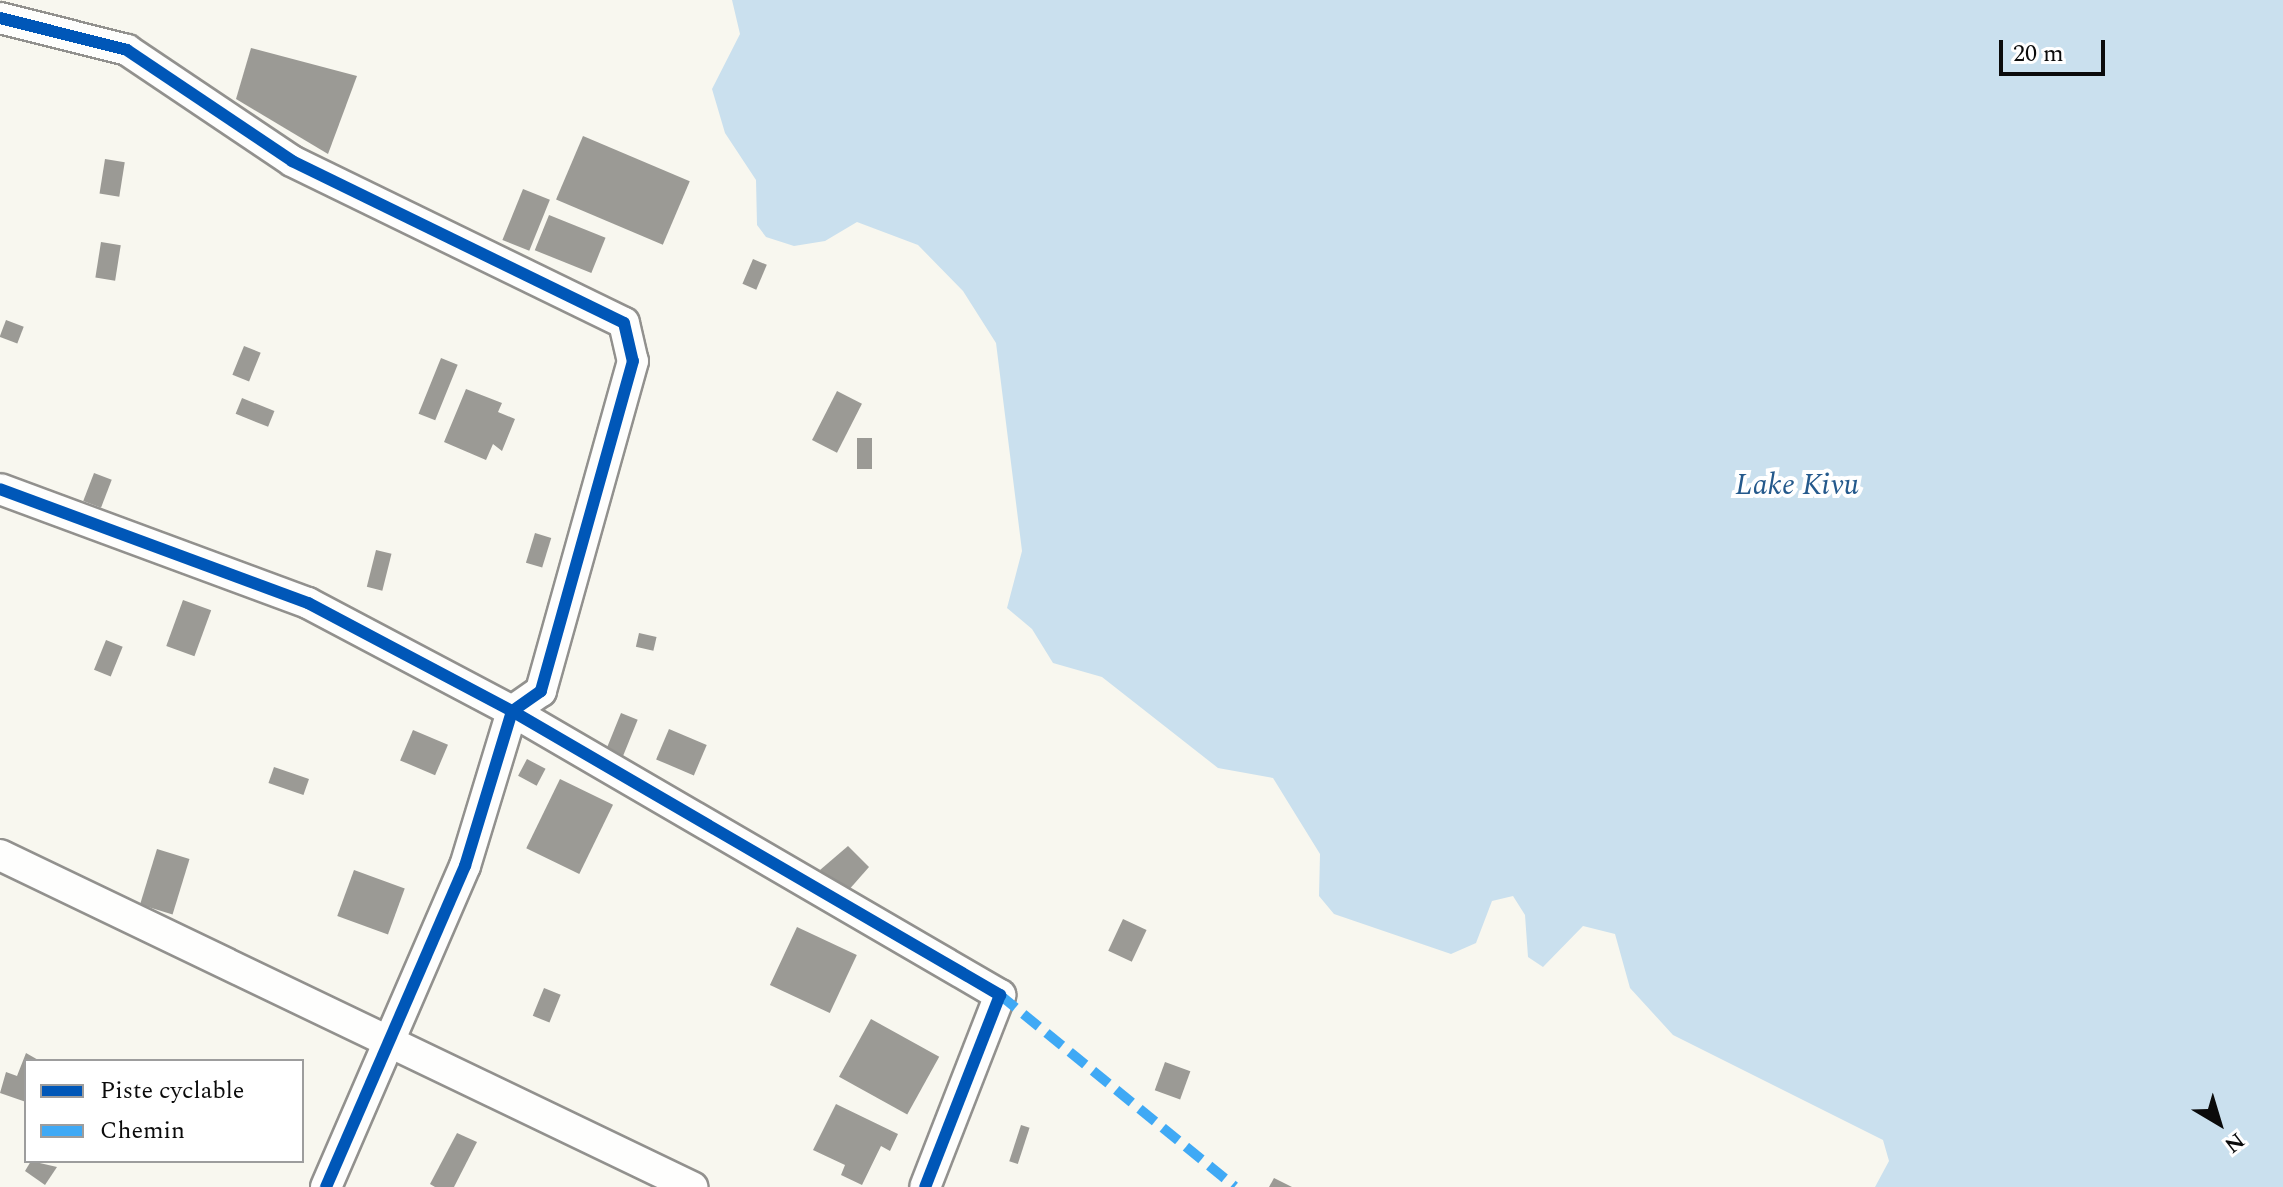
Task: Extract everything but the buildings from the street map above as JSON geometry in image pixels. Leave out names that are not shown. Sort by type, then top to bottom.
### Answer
[{"type":"street","points":[[0,18],[127,50],[292,161],[624,323],[633,361],[541,691],[512,711],[465,866],[392,1044],[326,1187]]},
{"type":"street","points":[[0,489],[308,603],[512,711],[1000,995],[925,1187]]},
{"type":"street","points":[[0,855],[692,1187]]},
{"type":"water","name":"Lake Kivu","points":[[732,0],[2283,0],[2283,1187],[1875,1187],[1889,1161],[1883,1140],[1673,1035],[1630,988],[1615,934],[1583,926],[1543,967],[1528,957],[1525,915],[1513,896],[1492,901],[1476,943],[1451,954],[1334,914],[1319,896],[1320,854],[1273,778],[1218,768],[1102,677],[1053,663],[1032,629],[1007,608],[1022,551],[996,343],[963,291],[918,245],[857,222],[825,241],[794,246],[766,237],[757,225],[756,180],[725,133],[712,89],[740,34]]},
{"type":"marked path","points":[[1000,995],[1235,1187]]},
{"type":"cycle path","points":[[0,18],[127,50],[292,161],[624,323],[633,361],[541,691],[512,711],[308,603],[0,489]]},
{"type":"cycle path","points":[[326,1187],[465,866],[512,711],[1000,995],[925,1187]]}]
